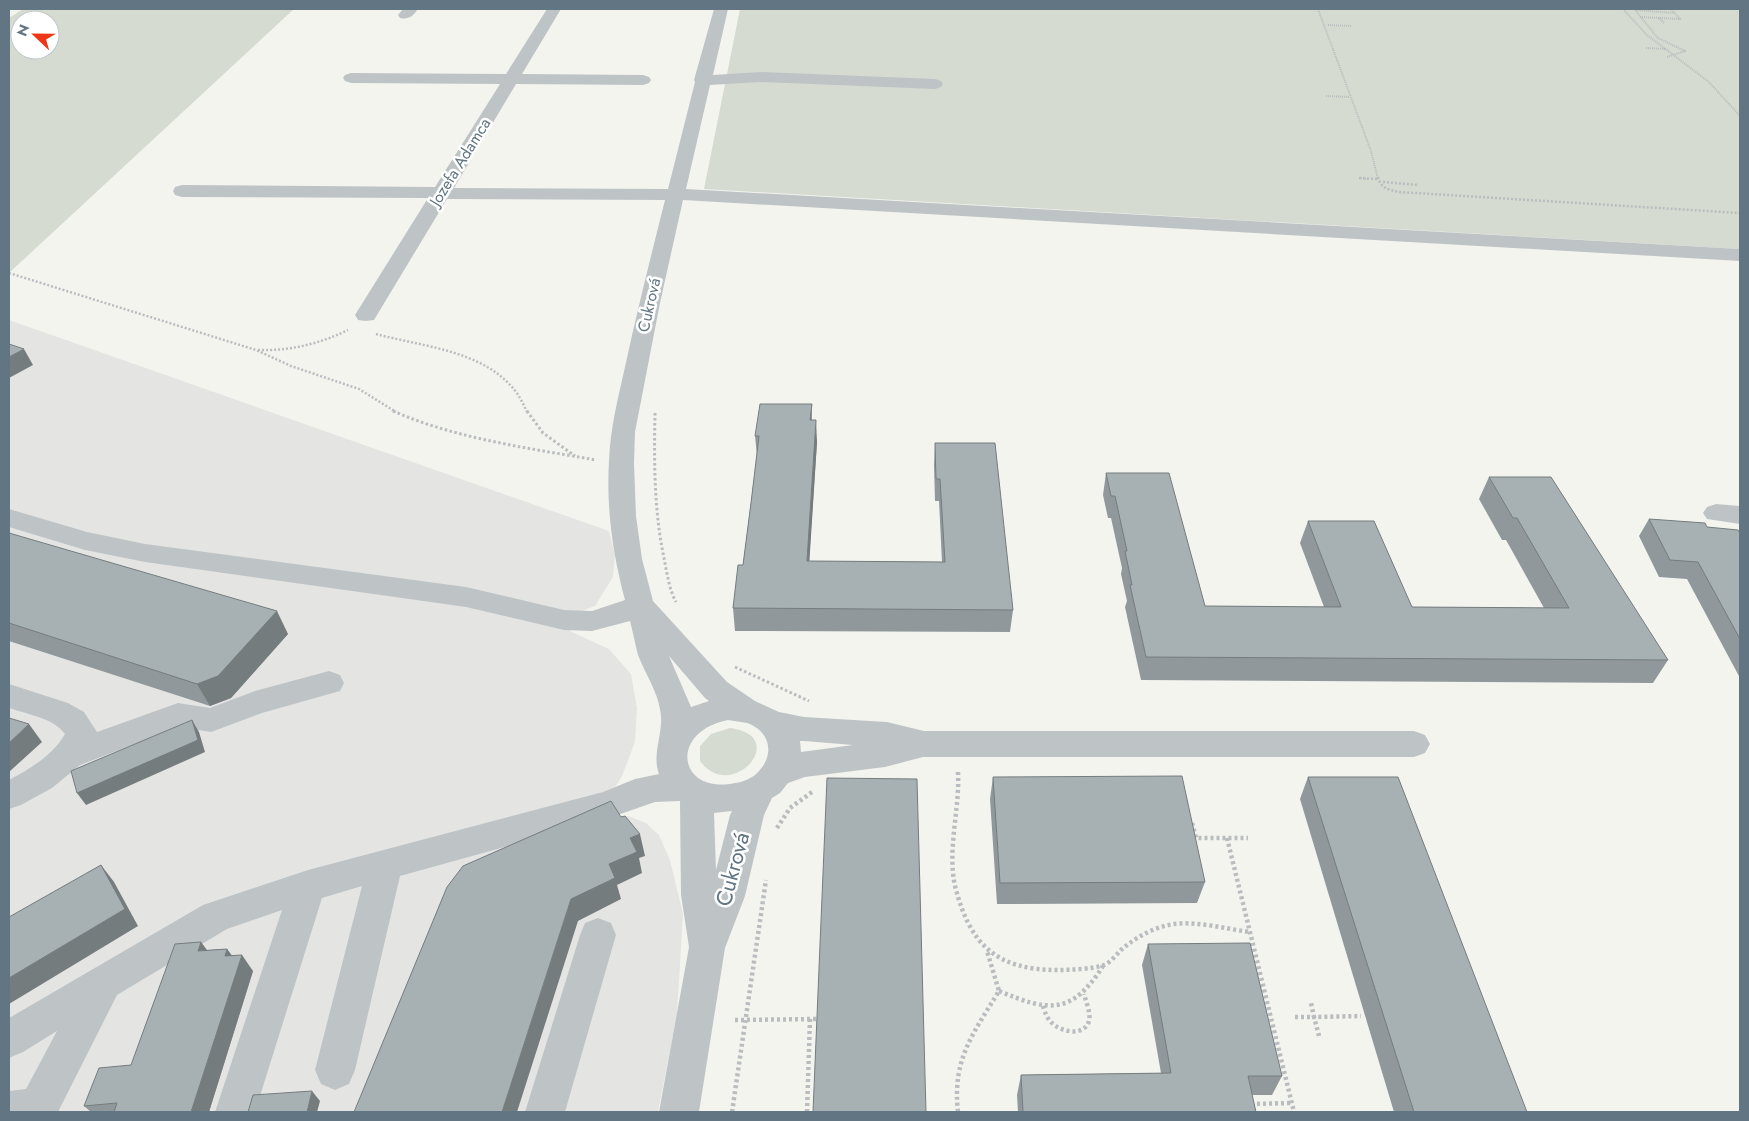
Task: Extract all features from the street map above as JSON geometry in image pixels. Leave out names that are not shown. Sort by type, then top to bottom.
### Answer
[{"type":"street","name":"Jozefa Adamca","points":[[363,319],[554,9]]},
{"type":"street","name":"Cukrová","points":[[674,746],[676,709],[653,654],[628,559],[623,516],[621,463],[623,432],[649,303],[702,80],[721,9]]},
{"type":"street","points":[[340,91],[354,75],[643,80]]},
{"type":"street","points":[[702,80],[745,80],[760,77],[935,84]]},
{"type":"street","points":[[182,191],[676,195],[1740,256]]},
{"type":"street","points":[[9,518],[85,541],[136,551],[466,598],[564,620],[592,621],[613,616],[641,604]]},
{"type":"street","name":"Cukrová","points":[[641,604],[675,646],[716,690],[744,709]]},
{"type":"street","points":[[9,794],[40,779],[69,756],[178,715],[211,720],[255,703],[330,684]]},
{"type":"street","points":[[9,696],[57,712],[73,721],[82,734],[69,756]]},
{"type":"street","points":[[635,793],[674,746],[685,726],[698,717],[712,711],[728,708],[744,709],[765,716],[774,723],[785,741],[786,752],[784,762],[768,782]]},
{"type":"street","points":[[774,723],[804,729],[887,735],[924,744],[1414,744]]},
{"type":"street","points":[[9,1038],[216,916],[276,895],[609,804],[635,793],[655,788],[691,791],[716,800],[738,798],[805,764],[885,754],[924,744]]},
{"type":"street","points":[[674,746],[672,768],[691,791]]},
{"type":"street","name":"Cukrová","points":[[679,1112],[707,948],[727,896],[747,815],[768,782]]},
{"type":"street","name":"Cukrová","points":[[691,791],[699,895],[707,948]]},
{"type":"street","points":[[335,1070],[385,866]]},
{"type":"street","points":[[236,1112],[308,886]]},
{"type":"street","points":[[545,1112],[598,935]]},
{"type":"street","points":[[28,1111],[104,982]]},
{"type":"path","points":[[1318,9],[1371,151],[1378,179],[1384,188],[1399,192],[1740,213]]},
{"type":"path","points":[[1623,9],[1647,36],[1709,82],[1740,116]]},
{"type":"path","points":[[1640,17],[1680,19],[1671,9]]},
{"type":"path","points":[[1667,57],[1685,51],[1658,38],[1635,10],[1675,13]]},
{"type":"path","points":[[1654,12],[1664,23]]},
{"type":"path","points":[[1328,25],[1352,26]]},
{"type":"path","points":[[1646,48],[1665,49]]},
{"type":"path","points":[[1326,96],[1350,97]]},
{"type":"path","points":[[1359,178],[1378,179]]},
{"type":"path","points":[[1383,182],[1418,185]]},
{"type":"path","points":[[9,273],[256,350],[291,366],[359,389],[376,398],[387,408],[416,421],[485,440],[578,458],[621,463]]},
{"type":"path","points":[[256,350],[273,351],[300,348],[335,337],[363,319],[372,334],[458,355],[492,370],[511,385],[534,422],[549,438],[578,458]]},
{"type":"path","points":[[656,409],[653,465],[658,530],[671,589],[679,606]]},
{"type":"path","points":[[729,663],[812,702]]},
{"type":"path","points":[[958,772],[953,847],[955,884],[966,919],[974,935],[986,950],[999,991],[968,1041],[960,1058],[955,1083],[958,1112]]},
{"type":"path","points":[[774,836],[776,829],[790,808],[817,790]]},
{"type":"path","points":[[1192,820],[1196,838],[1248,838]]},
{"type":"path","points":[[1227,838],[1294,1112]]},
{"type":"path","points":[[732,1112],[767,874]]},
{"type":"path","points":[[999,991],[1043,1006],[1064,1003],[1084,994],[1093,984],[1104,965],[1130,942],[1158,928],[1174,924],[1190,924],[1250,932]]},
{"type":"path","points":[[986,950],[1033,970],[1068,970],[1104,965]]},
{"type":"path","points":[[1043,1006],[1048,1018],[1055,1026],[1063,1030],[1078,1031],[1088,1024],[1089,1017],[1084,994]]},
{"type":"path","points":[[1311,1003],[1319,1036]]},
{"type":"path","points":[[1295,1017],[1361,1016]]},
{"type":"path","points":[[806,1112],[810,1019]]},
{"type":"path","points":[[735,1020],[817,1019]]},
{"type":"path","points":[[1245,1104],[1292,1103]]},
{"type":"shaded area","points":[[294,9],[9,273],[9,18],[10,60],[60,60],[60,10],[21,10]]},
{"type":"shaded area","points":[[740,9],[1740,9],[1740,249],[704,189]]},
{"type":"shaded area","points":[[9,320],[609,531],[615,555],[613,577],[595,606],[577,613],[570,631],[609,649],[631,674],[637,708],[635,742],[622,776],[616,786],[607,792],[612,817],[628,816],[646,823],[659,835],[670,860],[683,914],[677,1015],[658,1112],[9,1112]]},
{"type":"shaded area","points":[[730,728],[748,733],[756,743],[756,753],[750,764],[739,772],[726,775],[713,772],[700,761],[700,746],[711,734]]},
{"type":"building","points":[[9,344],[24,349],[9,357]]},
{"type":"building","points":[[760,404],[812,404],[810,420],[816,420],[807,561],[945,562],[940,479],[936,479],[935,443],[995,443],[1013,610],[733,608],[738,565],[743,565],[759,436],[755,436]]},
{"type":"building","points":[[1106,473],[1169,473],[1205,606],[1341,607],[1308,521],[1374,521],[1412,607],[1569,608],[1517,518],[1513,518],[1489,477],[1551,477],[1668,660],[1146,657],[1130,585],[1132,585],[1125,551],[1127,551],[1115,496],[1111,496]]},
{"type":"building","points":[[1649,519],[1705,523],[1707,527],[1738,530],[1740,533],[1740,639],[1698,562],[1670,560]]},
{"type":"building","points":[[9,533],[277,611],[218,676],[197,684],[9,623]]},
{"type":"building","points":[[9,718],[29,724],[9,743]]},
{"type":"building","points":[[192,720],[198,740],[77,793],[71,771]]},
{"type":"building","points":[[1182,776],[1205,882],[1000,883],[993,777]]},
{"type":"building","points":[[1308,777],[1398,777],[1527,1112],[1414,1112]]},
{"type":"building","points":[[827,778],[917,779],[926,1112],[813,1112]]},
{"type":"building","points":[[611,801],[621,817],[625,816],[640,834],[630,838],[637,852],[609,864],[615,878],[571,899],[502,1112],[354,1112],[447,887],[463,866]]},
{"type":"building","points":[[101,865],[125,909],[9,978],[9,917]]},
{"type":"building","points":[[201,942],[198,951],[227,949],[225,956],[242,955],[191,1112],[114,1112],[117,1103],[84,1106],[99,1068],[131,1065],[175,944]]},
{"type":"building","points":[[1250,943],[1282,1076],[1248,1076],[1256,1112],[1023,1112],[1021,1075],[1171,1073],[1148,944]]},
{"type":"building","points":[[312,1091],[307,1112],[248,1112],[253,1095]]}]
